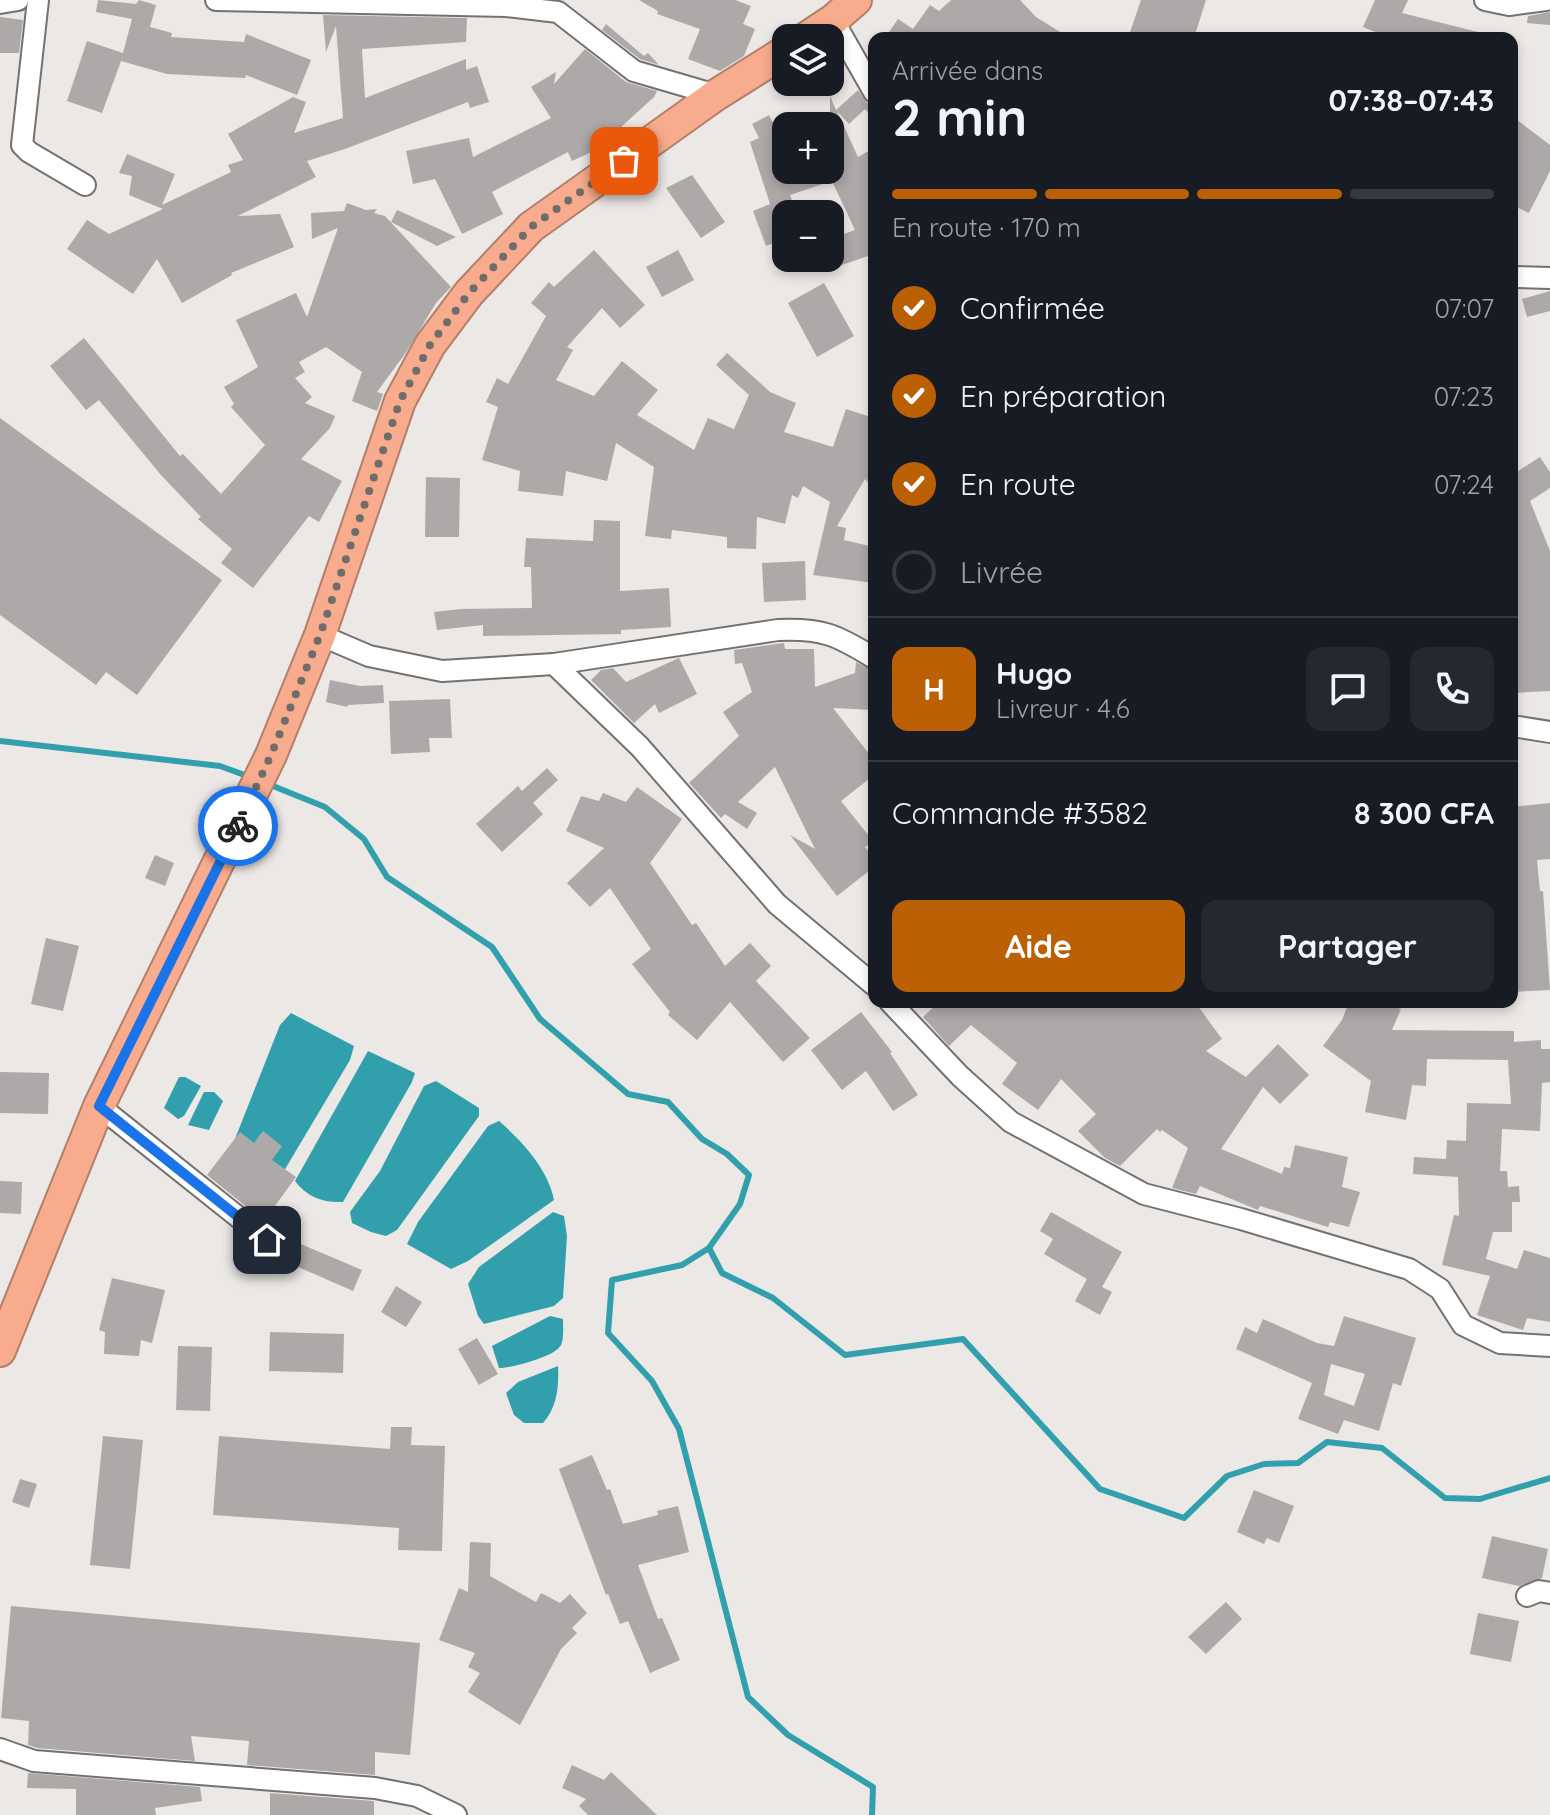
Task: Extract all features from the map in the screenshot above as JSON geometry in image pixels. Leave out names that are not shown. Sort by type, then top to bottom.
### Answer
[{"type":"highway","points":[[827,24],[856,0]]},
{"type":"highway","points":[[0,1351],[99,1106],[271,755],[320,635],[400,401],[438,335],[469,293],[531,227],[716,95],[772,60]]},
{"type":"street","points":[[0,3],[18,0]]},
{"type":"street","points":[[38,0],[22,145],[85,185]]},
{"type":"street","points":[[216,0],[490,5],[558,12],[634,71],[716,95]]},
{"type":"street","points":[[1485,0],[1509,5],[1546,0]]},
{"type":"street","points":[[833,20],[868,81]]},
{"type":"street","points":[[1518,277],[1550,278]]},
{"type":"street","points":[[320,635],[369,656],[442,671],[554,664],[778,630],[809,629],[840,637],[868,654]]},
{"type":"street","points":[[554,664],[640,747],[777,904],[868,980]]},
{"type":"street","points":[[1518,727],[1550,732]]},
{"type":"street","points":[[896,1008],[960,1076],[1011,1122],[1144,1194],[1409,1269],[1440,1289],[1463,1325],[1500,1343],[1550,1346]]},
{"type":"street","points":[[99,1106],[267,1240]]},
{"type":"street","points":[[1527,1596],[1539,1591],[1550,1593]]},
{"type":"street","points":[[0,1749],[34,1761],[375,1788],[417,1796],[456,1815]]},
{"type":"water","points":[[291,1013],[354,1046],[350,1060],[278,1181],[229,1154],[280,1025]]},
{"type":"water","points":[[368,1051],[415,1073],[343,1202],[322,1200],[310,1195],[295,1181]]},
{"type":"water","points":[[179,1077],[201,1086],[184,1116],[178,1119],[164,1108]]},
{"type":"water","points":[[436,1081],[479,1108],[479,1116],[397,1230],[386,1236],[352,1223],[350,1212],[380,1171],[424,1086]]},
{"type":"water","points":[[204,1092],[214,1092],[223,1101],[209,1130],[188,1125]]},
{"type":"water","points":[[499,1121],[533,1156],[546,1177],[554,1200],[468,1261],[451,1269],[407,1244],[418,1222],[488,1126]]},
{"type":"water","points":[[553,1212],[564,1216],[567,1236],[563,1298],[554,1306],[484,1324],[478,1316],[468,1284],[479,1267]]},
{"type":"water","points":[[550,1316],[563,1319],[561,1345],[550,1354],[532,1361],[499,1368],[492,1346]]},
{"type":"water","points":[[558,1366],[556,1396],[548,1417],[543,1423],[524,1423],[514,1415],[506,1393],[518,1382]]},
{"type":"building","points":[[98,0],[136,4],[139,0],[156,5],[150,27],[172,33],[171,37],[244,42],[246,34],[311,60],[297,95],[246,75],[245,78],[167,74],[121,61],[102,113],[67,101],[87,41],[123,53],[132,19],[96,12]]},
{"type":"building","points":[[639,0],[735,0],[751,6],[743,24],[755,29],[744,56],[720,71],[688,59],[700,29],[657,14],[658,11]]},
{"type":"building","points":[[951,0],[1020,0],[1036,17],[1060,32],[889,32],[898,19],[913,29],[930,5],[939,11]]},
{"type":"building","points":[[1141,0],[1206,0],[1196,32],[1130,32]]},
{"type":"building","points":[[1375,0],[1408,0],[1402,13],[1478,32],[1375,32],[1363,27]]},
{"type":"building","points":[[1550,12],[1550,25],[1527,23],[1528,16]]},
{"type":"building","points":[[323,15],[467,18],[466,42],[362,49],[365,98],[466,59],[466,70],[477,66],[489,102],[470,108],[468,102],[307,161],[316,177],[238,216],[280,214],[294,247],[231,273],[182,303],[157,259],[133,294],[67,249],[87,220],[109,234],[163,209],[129,195],[132,176],[119,173],[127,154],[175,174],[162,205],[231,172],[228,165],[243,160],[228,134],[293,97],[306,102],[294,133],[343,118],[336,26],[326,52]]},
{"type":"building","points":[[0,17],[23,20],[19,53],[0,53]]},
{"type":"building","points":[[606,24],[644,56],[648,53],[659,65],[640,59],[602,30]]},
{"type":"building","points":[[585,49],[626,82],[657,91],[654,97],[610,137],[613,142],[572,161],[568,152],[492,192],[503,214],[462,234],[435,179],[413,184],[406,151],[469,138],[473,157],[551,118],[531,87],[556,72],[554,84]]},
{"type":"building","points":[[858,90],[868,103],[868,112],[865,109],[849,124],[844,119],[844,112],[830,112],[830,96],[836,110]]},
{"type":"building","points":[[769,115],[772,121],[772,184],[823,184],[790,195],[792,200],[772,200],[772,244],[766,246],[753,211],[770,204],[750,142],[759,138],[752,124]]},
{"type":"building","points":[[1518,121],[1550,145],[1550,171],[1529,213],[1518,208]]},
{"type":"building","points":[[844,126],[858,157],[868,151],[868,256],[844,264],[844,234],[855,230],[844,200],[841,200],[833,184],[844,184]]},
{"type":"building","points":[[692,175],[725,222],[701,238],[666,188]]},
{"type":"building","points":[[347,203],[366,210],[377,209],[374,213],[385,216],[451,287],[436,303],[377,392],[383,394],[377,411],[352,401],[362,372],[326,347],[299,362],[305,372],[295,378],[312,397],[305,403],[335,416],[330,428],[301,459],[342,481],[319,522],[309,516],[253,588],[221,563],[232,549],[198,519],[201,517],[161,475],[99,400],[86,410],[50,366],[84,338],[180,456],[183,454],[221,494],[265,445],[231,407],[234,404],[224,387],[258,367],[236,320],[296,293],[307,317],[338,228],[312,239],[311,213],[344,211]]},
{"type":"building","points":[[397,210],[456,237],[437,246],[391,222]]},
{"type":"building","points":[[594,250],[645,305],[620,328],[602,308],[567,347],[573,350],[556,380],[594,396],[622,361],[658,390],[637,415],[694,450],[708,418],[734,429],[749,395],[716,365],[727,353],[770,392],[796,403],[784,432],[833,447],[846,409],[868,416],[868,482],[865,479],[837,526],[846,528],[844,540],[868,546],[868,582],[813,575],[830,502],[803,486],[798,498],[792,495],[785,524],[757,517],[756,549],[727,548],[727,537],[672,530],[671,539],[645,536],[654,467],[616,443],[607,481],[566,471],[563,496],[518,491],[520,471],[482,460],[498,407],[486,402],[497,378],[508,384],[546,316],[531,303],[549,282],[554,287]]},
{"type":"building","points":[[678,250],[694,280],[662,297],[646,267]]},
{"type":"building","points":[[824,283],[854,336],[817,357],[788,303]]},
{"type":"building","points":[[1550,291],[1550,311],[1527,317],[1522,299]]},
{"type":"building","points":[[0,418],[222,580],[137,695],[106,672],[96,685],[0,615]]},
{"type":"building","points":[[1540,457],[1550,472],[1550,488],[1530,501],[1550,551],[1550,691],[1518,693],[1518,471]]},
{"type":"building","points":[[426,477],[460,478],[459,537],[425,537]]},
{"type":"building","points":[[594,520],[620,521],[620,591],[669,588],[671,627],[621,630],[621,634],[483,636],[483,625],[437,630],[434,612],[532,608],[531,567],[524,567],[526,538],[593,541]]},
{"type":"building","points":[[805,561],[806,600],[764,602],[762,563]]},
{"type":"building","points":[[784,643],[785,649],[814,649],[815,687],[855,673],[856,662],[868,668],[868,710],[833,708],[868,752],[868,780],[841,801],[868,835],[865,847],[868,851],[868,872],[837,896],[790,835],[815,849],[775,767],[738,802],[757,813],[747,829],[725,814],[721,818],[689,783],[739,736],[723,712],[752,692],[742,663],[735,664],[734,650]]},
{"type":"building","points":[[679,658],[697,694],[659,713],[655,704],[634,723],[591,680],[601,670],[613,668],[626,682]]},
{"type":"building","points":[[330,680],[360,686],[383,685],[384,703],[347,707],[326,702]]},
{"type":"building","points":[[450,699],[452,738],[429,738],[430,752],[391,754],[389,701]]},
{"type":"building","points":[[547,768],[558,780],[533,803],[543,814],[502,852],[476,824],[518,786],[522,791]]},
{"type":"building","points":[[637,787],[682,819],[650,863],[692,925],[696,923],[725,966],[750,943],[771,966],[756,981],[810,1038],[783,1062],[730,1002],[697,1040],[668,1015],[670,1012],[632,964],[651,949],[610,888],[590,907],[567,883],[604,848],[566,831],[581,796],[599,801],[603,793],[626,802]]},
{"type":"building","points":[[1550,803],[1550,859],[1537,860],[1540,891],[1543,891],[1550,990],[1518,992],[1518,806]]},
{"type":"building","points":[[155,855],[174,863],[165,886],[145,878]]},
{"type":"building","points":[[46,938],[79,946],[63,1011],[31,1004]]},
{"type":"building","points":[[933,1008],[1199,1008],[1222,1039],[1206,1051],[1246,1077],[1278,1044],[1309,1075],[1280,1104],[1263,1087],[1221,1149],[1282,1174],[1284,1167],[1290,1168],[1295,1145],[1348,1157],[1342,1187],[1360,1192],[1349,1227],[1330,1222],[1328,1227],[1260,1206],[1258,1210],[1200,1186],[1196,1194],[1172,1188],[1188,1148],[1162,1130],[1157,1129],[1120,1166],[1105,1158],[1078,1131],[1096,1114],[1061,1079],[1038,1110],[1002,1084],[1017,1063],[971,1025],[949,1046],[923,1017]]},
{"type":"building","points":[[1347,1008],[1398,1008],[1401,1009],[1392,1030],[1514,1031],[1514,1042],[1541,1040],[1541,1049],[1550,1049],[1550,1082],[1542,1083],[1540,1131],[1502,1129],[1500,1171],[1507,1171],[1508,1187],[1519,1186],[1520,1202],[1512,1202],[1512,1232],[1493,1232],[1486,1259],[1517,1269],[1524,1250],[1550,1258],[1550,1322],[1527,1318],[1523,1330],[1477,1315],[1490,1276],[1442,1265],[1454,1215],[1459,1216],[1458,1177],[1413,1174],[1414,1157],[1446,1159],[1447,1140],[1466,1141],[1467,1103],[1511,1104],[1508,1060],[1427,1059],[1426,1086],[1412,1085],[1406,1120],[1365,1112],[1371,1081],[1323,1046]]},
{"type":"building","points":[[861,1012],[892,1052],[918,1095],[893,1111],[866,1071],[842,1090],[811,1050]]},
{"type":"building","points":[[0,1072],[49,1073],[48,1114],[0,1113]]},
{"type":"building","points":[[263,1131],[282,1146],[272,1160],[296,1177],[264,1221],[207,1175],[240,1132],[254,1143]]},
{"type":"building","points":[[0,1181],[22,1182],[21,1214],[0,1213]]},
{"type":"building","points":[[1051,1212],[1122,1252],[1102,1287],[1112,1292],[1100,1315],[1075,1301],[1087,1279],[1044,1254],[1053,1239],[1040,1231]]},
{"type":"building","points":[[289,1239],[362,1270],[353,1291],[280,1259]]},
{"type":"building","points":[[112,1278],[165,1290],[152,1343],[141,1340],[139,1356],[104,1354],[105,1332],[99,1330]]},
{"type":"building","points":[[396,1286],[422,1302],[406,1327],[381,1312]]},
{"type":"building","points":[[1344,1316],[1416,1338],[1401,1386],[1393,1383],[1379,1431],[1344,1420],[1338,1434],[1298,1419],[1312,1383],[1236,1349],[1245,1327],[1257,1333],[1263,1319],[1317,1343],[1334,1346]],"holes":[[[1331,1364],[1365,1374],[1354,1406],[1324,1395]]]},
{"type":"building","points":[[270,1332],[344,1334],[343,1373],[269,1371]]},
{"type":"building","points":[[477,1338],[498,1374],[479,1385],[458,1349]]},
{"type":"building","points":[[178,1346],[212,1347],[210,1411],[176,1410]]},
{"type":"building","points":[[391,1427],[412,1427],[411,1445],[445,1446],[442,1551],[398,1550],[399,1528],[213,1515],[219,1436],[390,1449]]},
{"type":"building","points":[[103,1436],[143,1440],[130,1569],[90,1565]]},
{"type":"building","points":[[592,1455],[607,1490],[610,1489],[623,1524],[678,1506],[689,1552],[638,1565],[658,1619],[662,1618],[680,1660],[650,1673],[628,1621],[620,1624],[606,1595],[559,1469]]},
{"type":"building","points":[[20,1479],[37,1484],[29,1508],[12,1502]]},
{"type":"building","points":[[1254,1490],[1294,1506],[1279,1543],[1267,1538],[1264,1544],[1237,1532]]},
{"type":"building","points":[[1492,1536],[1548,1549],[1542,1578],[1519,1586],[1482,1578]]},
{"type":"building","points":[[470,1542],[491,1543],[490,1576],[536,1602],[541,1593],[560,1603],[570,1594],[587,1613],[572,1628],[577,1633],[561,1649],[520,1725],[468,1692],[480,1673],[468,1667],[475,1653],[439,1640],[459,1588],[468,1592]]},
{"type":"building","points":[[1226,1602],[1242,1619],[1206,1654],[1188,1637]]},
{"type":"building","points":[[11,1606],[420,1643],[410,1755],[375,1752],[375,1775],[247,1765],[249,1741],[191,1736],[195,1761],[28,1745],[29,1721],[1,1718]]},
{"type":"building","points":[[1478,1613],[1519,1621],[1511,1662],[1470,1654]]},
{"type":"building","points":[[572,1765],[604,1780],[611,1772],[657,1815],[588,1815],[579,1806],[586,1799],[562,1788]]},
{"type":"building","points":[[28,1773],[200,1787],[202,1801],[155,1808],[156,1815],[76,1815],[76,1789],[27,1788]]},
{"type":"building","points":[[270,1793],[374,1801],[374,1815],[270,1815]]},
{"type":"waterway","points":[[0,741],[220,766],[250,777]]},
{"type":"waterway","points":[[268,784],[325,807],[364,839],[387,877],[492,947],[540,1019],[628,1094],[668,1102],[702,1139],[727,1154],[749,1175],[740,1204],[709,1248],[722,1273],[773,1298],[845,1355],[963,1339],[1100,1489],[1184,1518],[1227,1476],[1264,1464],[1298,1463],[1327,1442],[1382,1448],[1445,1498],[1480,1499],[1550,1478]]},
{"type":"waterway","points":[[709,1248],[682,1265],[612,1280],[608,1333],[652,1381],[679,1429],[748,1697],[788,1735],[873,1787],[872,1815]]},
{"type":"way so far","points":[[238,826],[320,635],[400,401],[430,345],[469,293],[531,227],[624,161]]},
{"type":"route","points":[[238,826],[99,1106],[267,1240]]}]
